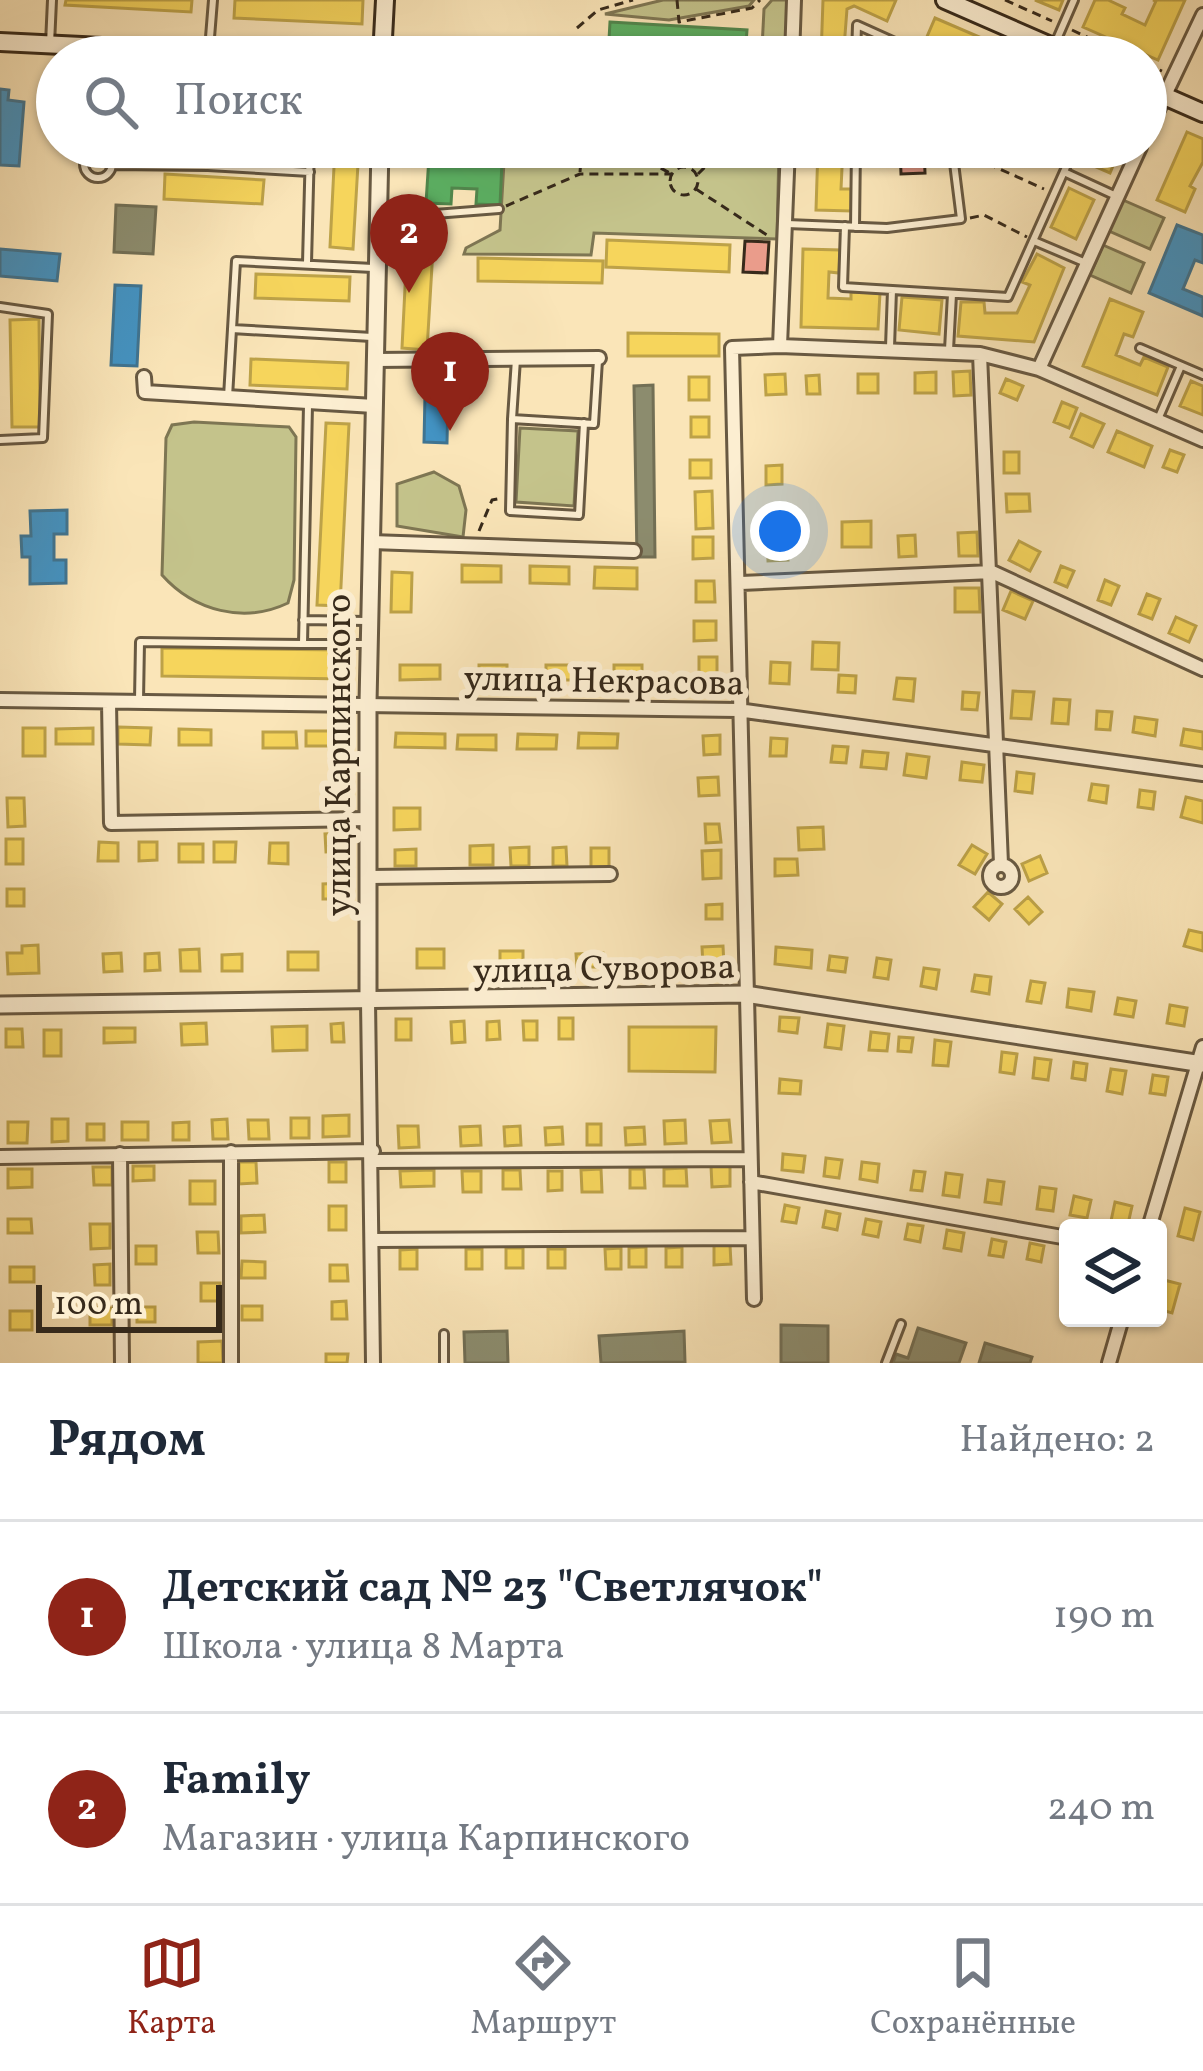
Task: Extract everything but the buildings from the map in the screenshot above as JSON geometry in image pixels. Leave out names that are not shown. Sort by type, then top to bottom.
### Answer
[{"type":"main road","points":[[383,36],[385,0]]},
{"type":"main road","points":[[946,0],[1029,36]]},
{"type":"main road","points":[[0,42],[36,43]]},
{"type":"main road","points":[[1167,96],[1203,113]]},
{"type":"street","points":[[793,36],[794,0]]},
{"type":"street","points":[[1167,94],[1201,24]]},
{"type":"street","name":"улица Карпинского","points":[[373,1363],[368,703],[379,168]]},
{"type":"street","points":[[780,346],[788,168]]},
{"type":"street","points":[[1039,369],[1131,168]]},
{"type":"street","points":[[754,1299],[732,348],[980,354],[1039,369],[1203,440]]},
{"type":"street","points":[[980,354],[1001,864]]},
{"type":"street","points":[[375,360],[598,358]]},
{"type":"street","points":[[144,377],[145,392],[374,406]]},
{"type":"street","points":[[371,542],[634,551]]},
{"type":"street","points":[[741,583],[992,572],[1203,669]]},
{"type":"street","name":"улица Некрасова","points":[[0,700],[739,710],[1203,774]]},
{"type":"street","points":[[109,702],[111,823],[369,819]]},
{"type":"street","points":[[370,877],[610,874]]},
{"type":"street","name":"улица Суворова","points":[[0,1005],[746,994],[1201,1058]]},
{"type":"street","points":[[1152,1219],[1201,1058]]},
{"type":"street","points":[[0,1157],[231,1153],[750,1159]]},
{"type":"street","points":[[231,1153],[231,1363]]},
{"type":"street","points":[[120,1154],[122,1363]]},
{"type":"street","points":[[751,1181],[1059,1236]]},
{"type":"street","points":[[373,1240],[751,1238]]},
{"type":"street","points":[[1109,1363],[1119,1327]]},
{"type":"lane","points":[[50,36],[52,0]]},
{"type":"lane","points":[[213,0],[215,36]]},
{"type":"lane","points":[[1059,36],[1074,0]]},
{"type":"lane","points":[[857,36],[857,25],[881,36]]},
{"type":"lane","points":[[87,168],[96,177],[111,168]]},
{"type":"lane","points":[[242,168],[310,172]]},
{"type":"lane","points":[[307,265],[310,168]]},
{"type":"lane","points":[[854,168],[843,286],[1008,297],[1066,168]]},
{"type":"lane","points":[[787,224],[887,228],[961,219],[955,168]]},
{"type":"lane","points":[[1064,172],[1118,197]]},
{"type":"lane","points":[[378,218],[499,208]]},
{"type":"lane","points":[[1034,241],[1086,263]]},
{"type":"lane","points":[[228,397],[236,261],[377,269]]},
{"type":"lane","points":[[890,351],[892,290]]},
{"type":"lane","points":[[949,353],[952,294]]},
{"type":"lane","points":[[0,307],[48,314],[43,438],[0,440]]},
{"type":"lane","points":[[232,329],[376,337]]},
{"type":"lane","points":[[1140,348],[1203,375]]},
{"type":"lane","points":[[512,418],[594,424],[598,358]]},
{"type":"lane","points":[[516,359],[510,511],[579,515],[584,423]]},
{"type":"lane","points":[[1158,421],[1181,365]]},
{"type":"lane","points":[[303,644],[308,402]]},
{"type":"lane","points":[[303,620],[370,622]]},
{"type":"lane","points":[[139,702],[140,642],[369,644]]},
{"type":"lane","points":[[886,1363],[901,1324]]},
{"type":"lane","points":[[444,1334],[444,1363]]},
{"type":"path","points":[[577,28],[598,10],[634,0]]},
{"type":"path","points":[[676,0],[679,22],[752,8],[760,0]]},
{"type":"path","points":[[1167,74],[1174,77]]},
{"type":"path","points":[[580,168],[580,173]]},
{"type":"path","points":[[660,168],[671,174]]},
{"type":"path","points":[[499,208],[580,173],[671,174],[679,168]]},
{"type":"path","points":[[685,168],[697,175]]},
{"type":"path","points":[[696,189],[697,175],[704,168]]},
{"type":"path","points":[[999,168],[1054,193]]},
{"type":"path","points":[[671,174],[675,192],[684,195],[696,189]]},
{"type":"path","points":[[696,189],[786,248]]},
{"type":"path","points":[[961,219],[984,215],[1034,241]]},
{"type":"path","points":[[473,545],[492,500],[510,497]]},
{"type":"shaded area","points":[[663,0],[754,0],[749,6],[669,20],[605,14]]},
{"type":"shaded area","points":[[772,0],[790,0],[789,36],[763,36],[764,9]]},
{"type":"shaded area","points":[[504,168],[779,168],[777,239],[594,233],[591,255],[464,254],[466,248],[500,230]]},
{"type":"shaded area","points":[[1123,200],[1164,218],[1150,249],[1109,231]]},
{"type":"shaded area","points":[[1103,245],[1144,263],[1131,293],[1090,275]]},
{"type":"shaded area","points":[[172,425],[289,427],[296,437],[294,580],[288,603],[254,613],[220,610],[189,598],[162,575],[166,438]]},
{"type":"shaded area","points":[[520,428],[578,431],[574,506],[516,502]]},
{"type":"shaded area","points":[[434,472],[459,486],[466,510],[463,537],[397,526],[397,484]]},
{"type":"place","name":"Family","points":[[409,293]]},
{"type":"place","name":"Детский сад № 23 \"Светлячок\"","points":[[450,431]]}]
